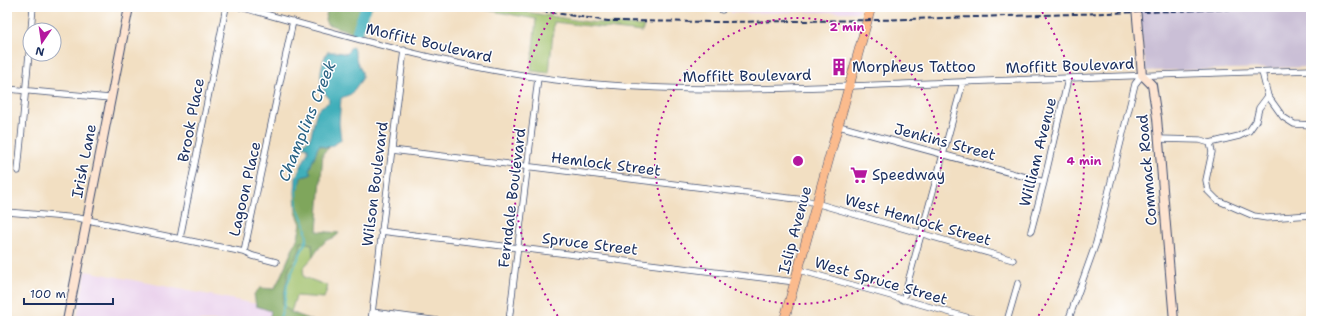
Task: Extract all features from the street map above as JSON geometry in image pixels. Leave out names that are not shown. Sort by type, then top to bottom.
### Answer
[{"type":"main road","name":"Islip Avenue","points":[[784,321],[871,7]]},
{"type":"street","points":[[32,22],[33,7]]},
{"type":"street","name":"Irish Lane","points":[[67,321],[129,7]]},
{"type":"street","name":"Brook Place","points":[[180,238],[226,7]]},
{"type":"street","name":"Moffitt Boulevard","points":[[240,7],[404,50],[499,72],[538,78],[600,84],[691,90],[1311,70]]},
{"type":"street","points":[[1068,321],[1096,243],[1135,84],[1142,75],[1136,7]]},
{"type":"street","name":"Lagoon Place","points":[[7,212],[87,219],[244,252],[293,21]]},
{"type":"street","name":"Wilson Boulevard","points":[[371,321],[404,50]]},
{"type":"street","points":[[18,172],[28,62]]},
{"type":"street","points":[[1262,72],[1268,96],[1283,117],[1294,124],[1311,125]]},
{"type":"street","name":"Commack Road","points":[[1142,75],[1152,85],[1159,139],[1174,321]]},
{"type":"street","name":"Ferndale Boulevard","points":[[509,321],[538,78]]},
{"type":"street","name":"William Avenue","points":[[1031,231],[1068,79]]},
{"type":"street","points":[[903,300],[963,82]]},
{"type":"street","points":[[7,89],[110,98]]},
{"type":"street","points":[[1159,139],[1200,140],[1210,144],[1239,136],[1250,131],[1256,121],[1258,108],[1268,96]]},
{"type":"street","name":"Jenkins Street","points":[[839,126],[1044,182]]},
{"type":"street","points":[[1210,144],[1212,152],[1206,180],[1208,191],[1217,200],[1254,216],[1267,218],[1311,215]]},
{"type":"street","name":"Hemlock Street","points":[[392,150],[805,200],[817,204]]},
{"type":"street","name":"West Hemlock Street","points":[[817,204],[1013,260]]},
{"type":"street","name":"Spruce Street","points":[[381,231],[795,282]]},
{"type":"street","points":[[244,252],[276,262]]},
{"type":"street","name":"West Spruce Street","points":[[799,270],[980,321]]},
{"type":"street","points":[[1007,321],[1018,283]]},
{"type":"street","points":[[372,312],[439,321]]},
{"type":"shaded area","points":[[731,7],[861,7],[859,12],[731,13]]},
{"type":"shaded area","points":[[1138,7],[1311,7],[1311,67],[1146,71]]},
{"type":"shaded area","points":[[86,271],[277,308],[274,321],[76,321]]},
{"type":"green space","points":[[328,7],[372,7],[366,17],[359,35],[327,24],[325,20]]},
{"type":"green space","points":[[471,7],[495,7],[587,22],[644,26],[642,32],[554,22],[549,73],[531,71],[536,19]]},
{"type":"green space","points":[[320,145],[325,148],[330,147],[323,153],[317,231],[339,233],[323,244],[313,257],[312,244],[301,242],[300,250],[289,269],[282,305],[291,312],[313,321],[269,321],[271,311],[256,306],[254,294],[260,288],[274,289],[298,237],[301,224],[296,212],[295,192],[299,188],[301,177],[310,175],[309,170]]},
{"type":"green space","points":[[301,242],[312,244],[313,257],[303,268],[304,277],[328,286],[324,298],[296,296],[291,312],[282,305],[289,269],[300,250]]},
{"type":"water","points":[[353,47],[357,62],[362,72],[362,79],[351,94],[341,98],[339,123],[341,140],[328,147],[320,145],[318,147],[309,170],[311,173],[310,175],[301,177],[299,188],[295,192],[296,177],[308,152],[308,148],[302,146],[311,136],[316,113],[321,107],[329,102],[321,81],[322,66],[327,52],[347,54],[350,48]]},
{"type":"waterway","name":"Champlins Creek","points":[[357,32],[366,7]]},
{"type":"waterway","name":"Champlins Creek","points":[[279,321],[284,305],[287,285],[307,239],[305,225],[297,207],[296,190]]},
{"type":"railway","points":[[515,7],[608,21],[721,22],[877,20],[1306,7]]},
{"type":"place","name":"Morpheus Tattoo","points":[[839,67]]},
{"type":"place","name":"Speedway","points":[[859,175]]}]
